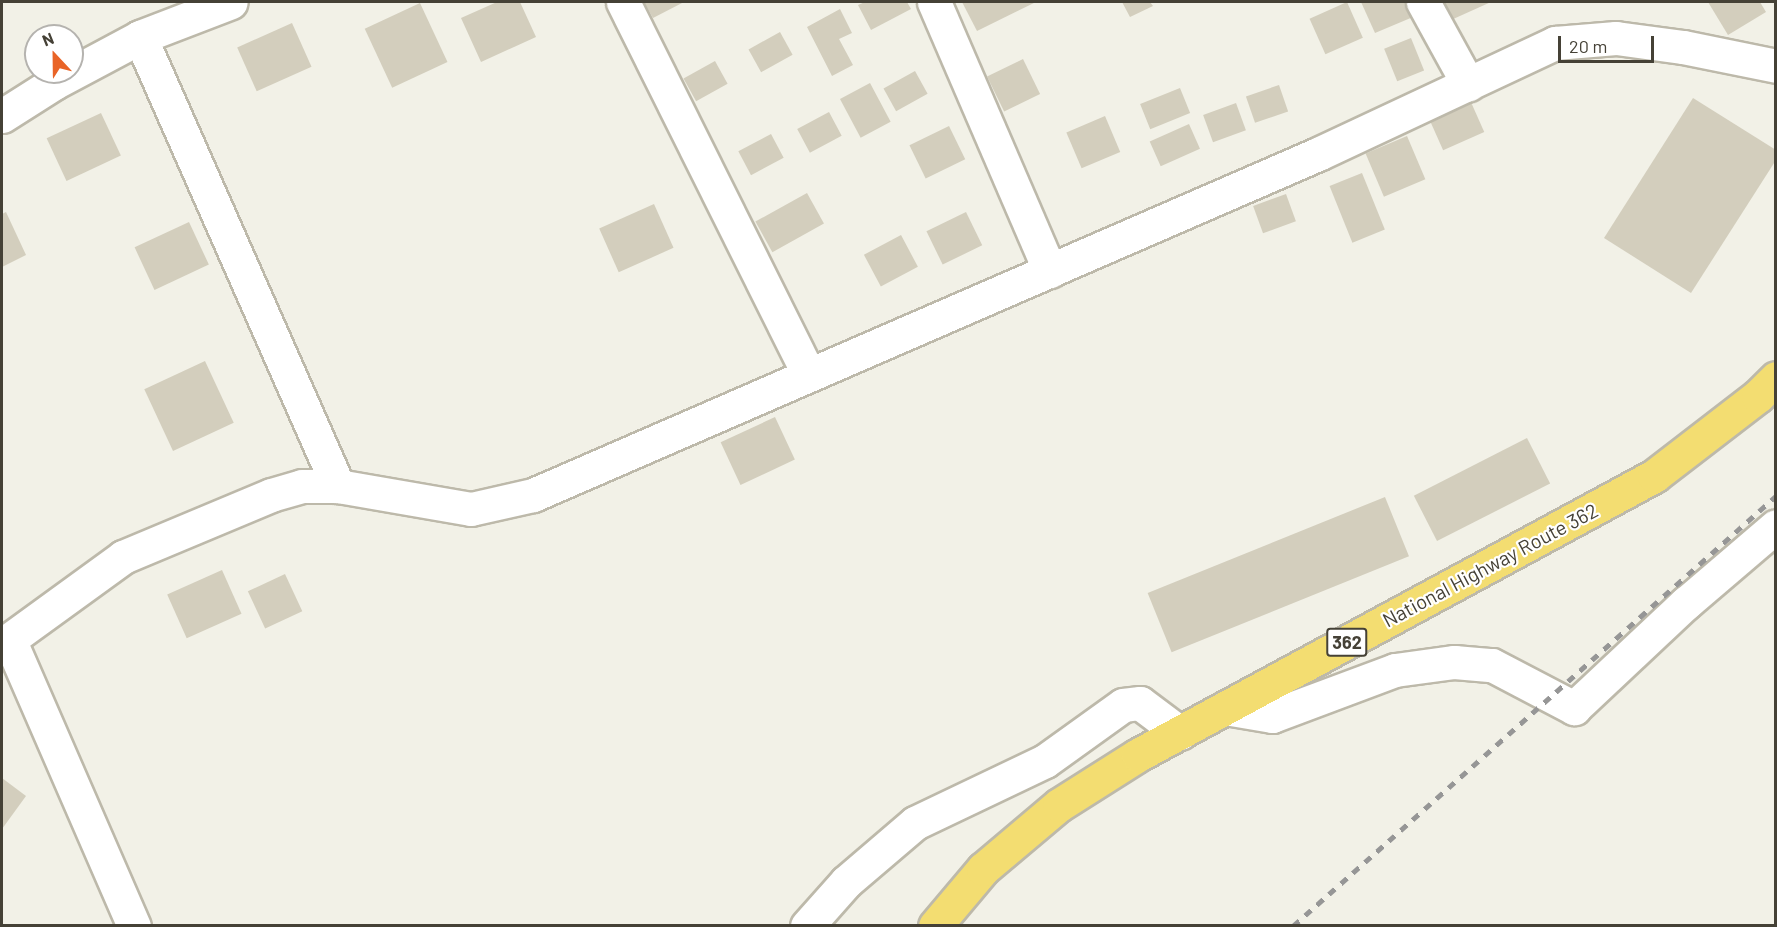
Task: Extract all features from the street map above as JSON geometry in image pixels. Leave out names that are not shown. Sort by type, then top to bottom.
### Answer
[{"type":"highway","name":"National Highway Route 362","points":[[935,926],[983,869],[1059,805],[1225,708],[1654,476],[1758,396],[1776,378]]},
{"type":"street","points":[[2,116],[54,83],[140,37],[231,2]]},
{"type":"street","points":[[623,2],[808,373]]},
{"type":"street","points":[[934,2],[1050,271]]},
{"type":"street","points":[[1423,2],[1468,84]]},
{"type":"street","points":[[140,37],[338,486]]},
{"type":"street","points":[[134,926],[6,643],[123,557],[271,495],[302,486],[338,486],[471,509],[533,495],[808,373],[1050,271],[1555,43],[1617,38],[1683,47],[1776,66]]},
{"type":"street","points":[[1225,708],[1272,716],[1395,670],[1454,662],[1492,665],[1574,708],[1686,603],[1776,525]]},
{"type":"street","points":[[807,926],[846,882],[915,823],[1045,761],[1123,705],[1140,703],[1167,720],[1180,733]]},
{"type":"building","points":[[497,2],[520,2],[536,37],[481,62],[461,18]]},
{"type":"building","points":[[644,2],[684,2],[653,18]]},
{"type":"building","points":[[865,2],[907,2],[911,9],[871,30],[858,5]]},
{"type":"building","points":[[962,2],[1036,2],[977,31]]},
{"type":"building","points":[[1122,2],[1150,2],[1153,6],[1130,17]]},
{"type":"building","points":[[1347,2],[1363,38],[1325,54],[1310,19]]},
{"type":"building","points":[[1361,2],[1406,2],[1413,17],[1375,33]]},
{"type":"building","points":[[1443,2],[1491,2],[1451,20]]},
{"type":"building","points":[[1708,2],[1760,2],[1766,12],[1728,35]]},
{"type":"building","points":[[420,3],[447,62],[392,88],[365,29]]},
{"type":"building","points":[[840,9],[852,33],[839,39],[853,65],[832,76],[807,27]]},
{"type":"building","points":[[292,23],[312,67],[257,91],[237,47]]},
{"type":"building","points":[[780,32],[793,55],[761,72],[749,49]]},
{"type":"building","points":[[1411,38],[1424,70],[1397,81],[1384,49]]},
{"type":"building","points":[[1023,59],[1040,94],[1004,112],[987,77]]},
{"type":"building","points":[[715,61],[728,84],[696,101],[684,78]]},
{"type":"building","points":[[915,71],[928,94],[896,111],[884,88]]},
{"type":"building","points":[[870,83],[891,122],[861,138],[840,99]]},
{"type":"building","points":[[1279,85],[1288,111],[1255,123],[1246,96]]},
{"type":"building","points":[[1180,88],[1190,113],[1150,129],[1140,104]]},
{"type":"building","points":[[1693,98],[1776,150],[1776,160],[1691,293],[1604,238]]},
{"type":"building","points":[[1470,100],[1484,132],[1443,150],[1429,118]]},
{"type":"building","points":[[1236,103],[1246,130],[1213,142],[1203,115]]},
{"type":"building","points":[[829,112],[842,136],[810,153],[797,129]]},
{"type":"building","points":[[101,113],[121,156],[66,181],[47,138]]},
{"type":"building","points":[[1105,116],[1120,152],[1082,168],[1066,132]]},
{"type":"building","points":[[1189,124],[1200,149],[1161,166],[1150,141]]},
{"type":"building","points":[[949,126],[965,159],[926,179],[909,145]]},
{"type":"building","points":[[771,134],[784,158],[751,175],[738,151]]},
{"type":"building","points":[[1407,136],[1425,179],[1384,197],[1366,154]]},
{"type":"building","points":[[1362,173],[1385,230],[1352,243],[1330,186]]},
{"type":"building","points":[[807,193],[824,224],[772,252],[755,222]]},
{"type":"building","points":[[1286,194],[1296,221],[1263,233],[1253,206]]},
{"type":"building","points":[[654,204],[674,248],[619,272],[599,228]]},
{"type":"building","points":[[6,212],[26,255],[2,267],[2,214]]},
{"type":"building","points":[[966,212],[982,245],[943,265],[926,231]]},
{"type":"building","points":[[189,222],[209,265],[154,290],[135,247]]},
{"type":"building","points":[[901,235],[918,267],[881,287],[864,255]]},
{"type":"building","points":[[205,361],[234,423],[173,451],[144,389]]},
{"type":"building","points":[[775,417],[795,460],[740,485],[721,442]]},
{"type":"building","points":[[1527,438],[1550,483],[1437,541],[1414,496]]},
{"type":"building","points":[[1385,497],[1409,556],[1172,652],[1148,593]]},
{"type":"building","points":[[222,570],[242,614],[187,638],[167,594]]},
{"type":"building","points":[[285,574],[302,611],[265,628],[248,591]]},
{"type":"building","points":[[2,778],[26,796],[2,829]]},
{"type":"railway","points":[[1293,926],[1776,496]]}]
